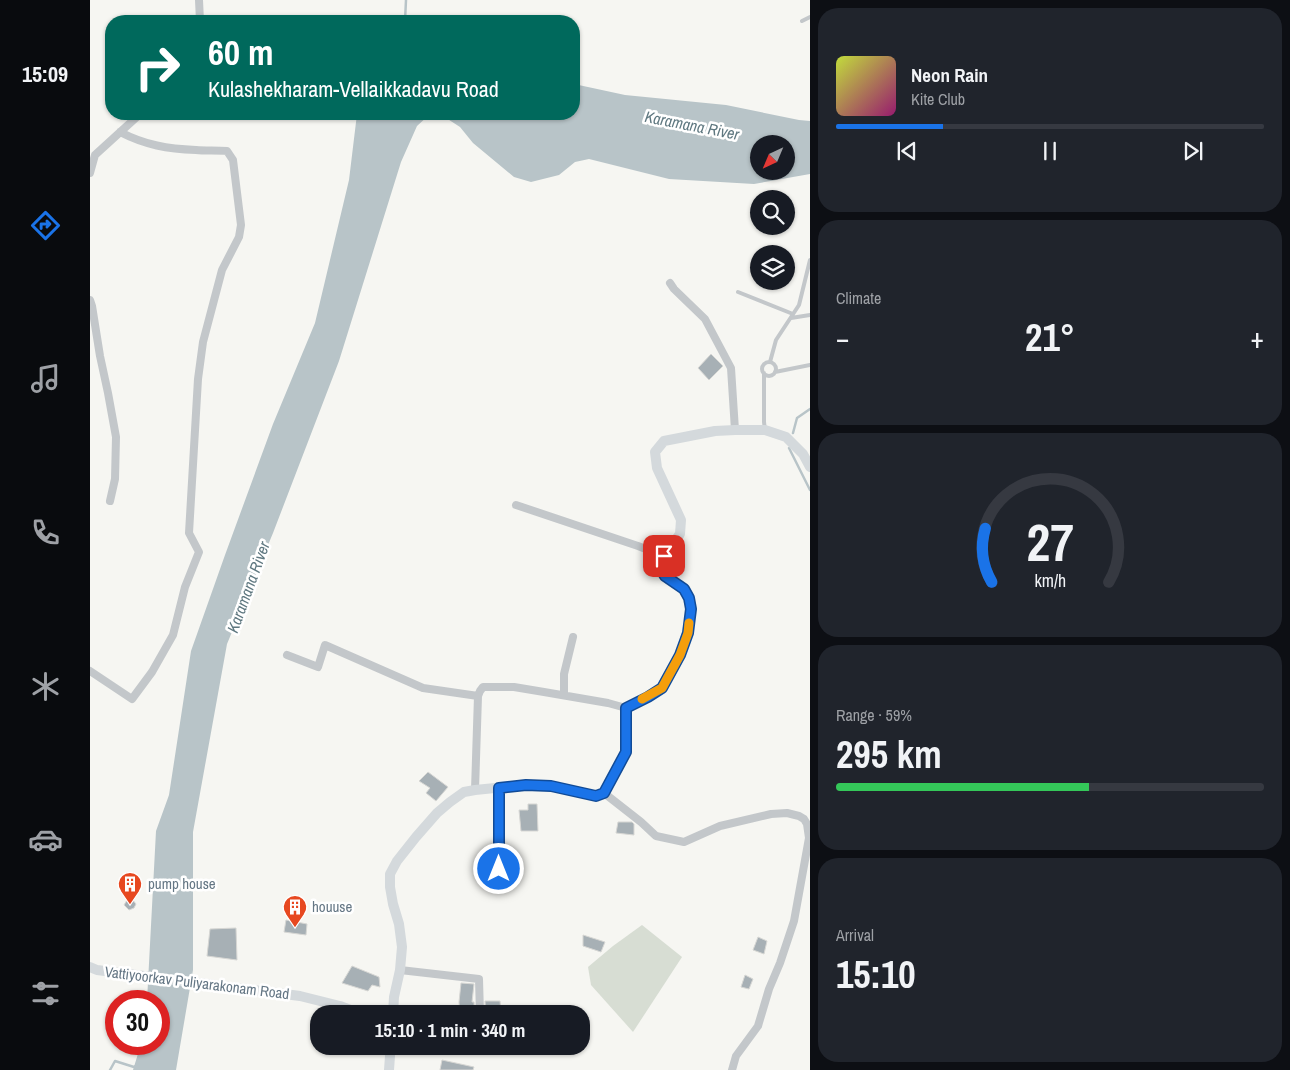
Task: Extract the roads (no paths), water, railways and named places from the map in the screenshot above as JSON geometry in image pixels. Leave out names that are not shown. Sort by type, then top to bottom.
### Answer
[{"type":"street","points":[[199,0],[200,15]]},
{"type":"street","points":[[90,173],[95,155],[133,120]]},
{"type":"street","points":[[90,671],[132,699],[152,672],[173,635],[185,587],[199,552],[188,532],[198,379],[203,342],[222,270],[239,237],[241,225],[233,160],[227,151],[158,147],[136,141],[120,132]]},
{"type":"street","points":[[670,283],[705,319],[731,368],[735,430]]},
{"type":"street","points":[[90,300],[116,437],[115,479],[110,501]]},
{"type":"street","points":[[475,790],[478,696],[484,687],[514,687],[608,703],[626,708],[662,688],[680,655],[688,633],[691,609],[689,598],[684,589],[665,576],[660,568],[664,556],[680,534],[681,520],[657,468],[655,452],[664,440],[735,430],[766,430],[786,437],[803,454],[810,467]]},
{"type":"street","points":[[516,505],[664,556]]},
{"type":"street","points":[[564,695],[564,674],[573,637]]},
{"type":"street","points":[[287,655],[318,667],[325,645],[423,688],[478,696]]},
{"type":"street","points":[[394,1005],[402,947],[399,924],[390,888],[390,874],[397,861],[438,813],[464,792],[526,785],[551,786],[596,796],[604,793],[626,752],[626,708]]},
{"type":"street","points":[[499,788],[499,869]]},
{"type":"street","points":[[604,793],[656,836],[684,842],[720,826],[771,814],[787,813],[799,816],[807,824],[809,838],[794,921],[780,963],[768,989],[758,1026],[736,1056],[732,1070]]},
{"type":"street","name":"Vattiyoorkav Puliyarakonam Road","points":[[93,969],[300,996],[336,1005]]},
{"type":"street","points":[[400,970],[478,980],[479,1005]]},
{"type":"street","points":[[390,1055],[390,1070]]},
{"type":"lane","points":[[802,21],[810,17]]},
{"type":"lane","points":[[770,362],[776,340],[798,305],[810,260]]},
{"type":"lane","points":[[738,292],[792,316],[810,315]]},
{"type":"lane","points":[[770,362],[776,366],[775,372]]},
{"type":"lane","points":[[766,430],[764,422],[763,366],[770,362]]},
{"type":"lane","points":[[764,373],[770,376],[775,372],[810,365]]},
{"type":"water","name":"Karamana River","points":[[580,85],[625,95],[726,105],[810,121],[810,174],[795,177],[795,135],[750,135],[750,180],[776,180],[754,184],[669,179],[589,159],[575,162],[559,175],[531,182],[514,177],[473,143],[460,127],[449,120],[580,120]]},
{"type":"water","name":"Karamana River","points":[[356,120],[424,120],[417,126],[401,162],[339,361],[273,533],[227,644],[193,832],[193,970],[176,1070],[133,1070],[138,1055],[170,1055],[170,990],[148,990],[156,831],[169,795],[191,651],[273,424],[315,323],[349,180]]},
{"type":"waterway","points":[[405,15],[406,0]]},
{"type":"waterway","points":[[793,433],[797,418],[810,409]]},
{"type":"waterway","points":[[789,448],[810,490]]},
{"type":"waterway","points":[[110,1070],[115,1061],[134,1067],[137,1065]]},
{"type":"place","name":"pump house","points":[[130,905]]},
{"type":"place","name":"houuse","points":[[295,928]]}]
